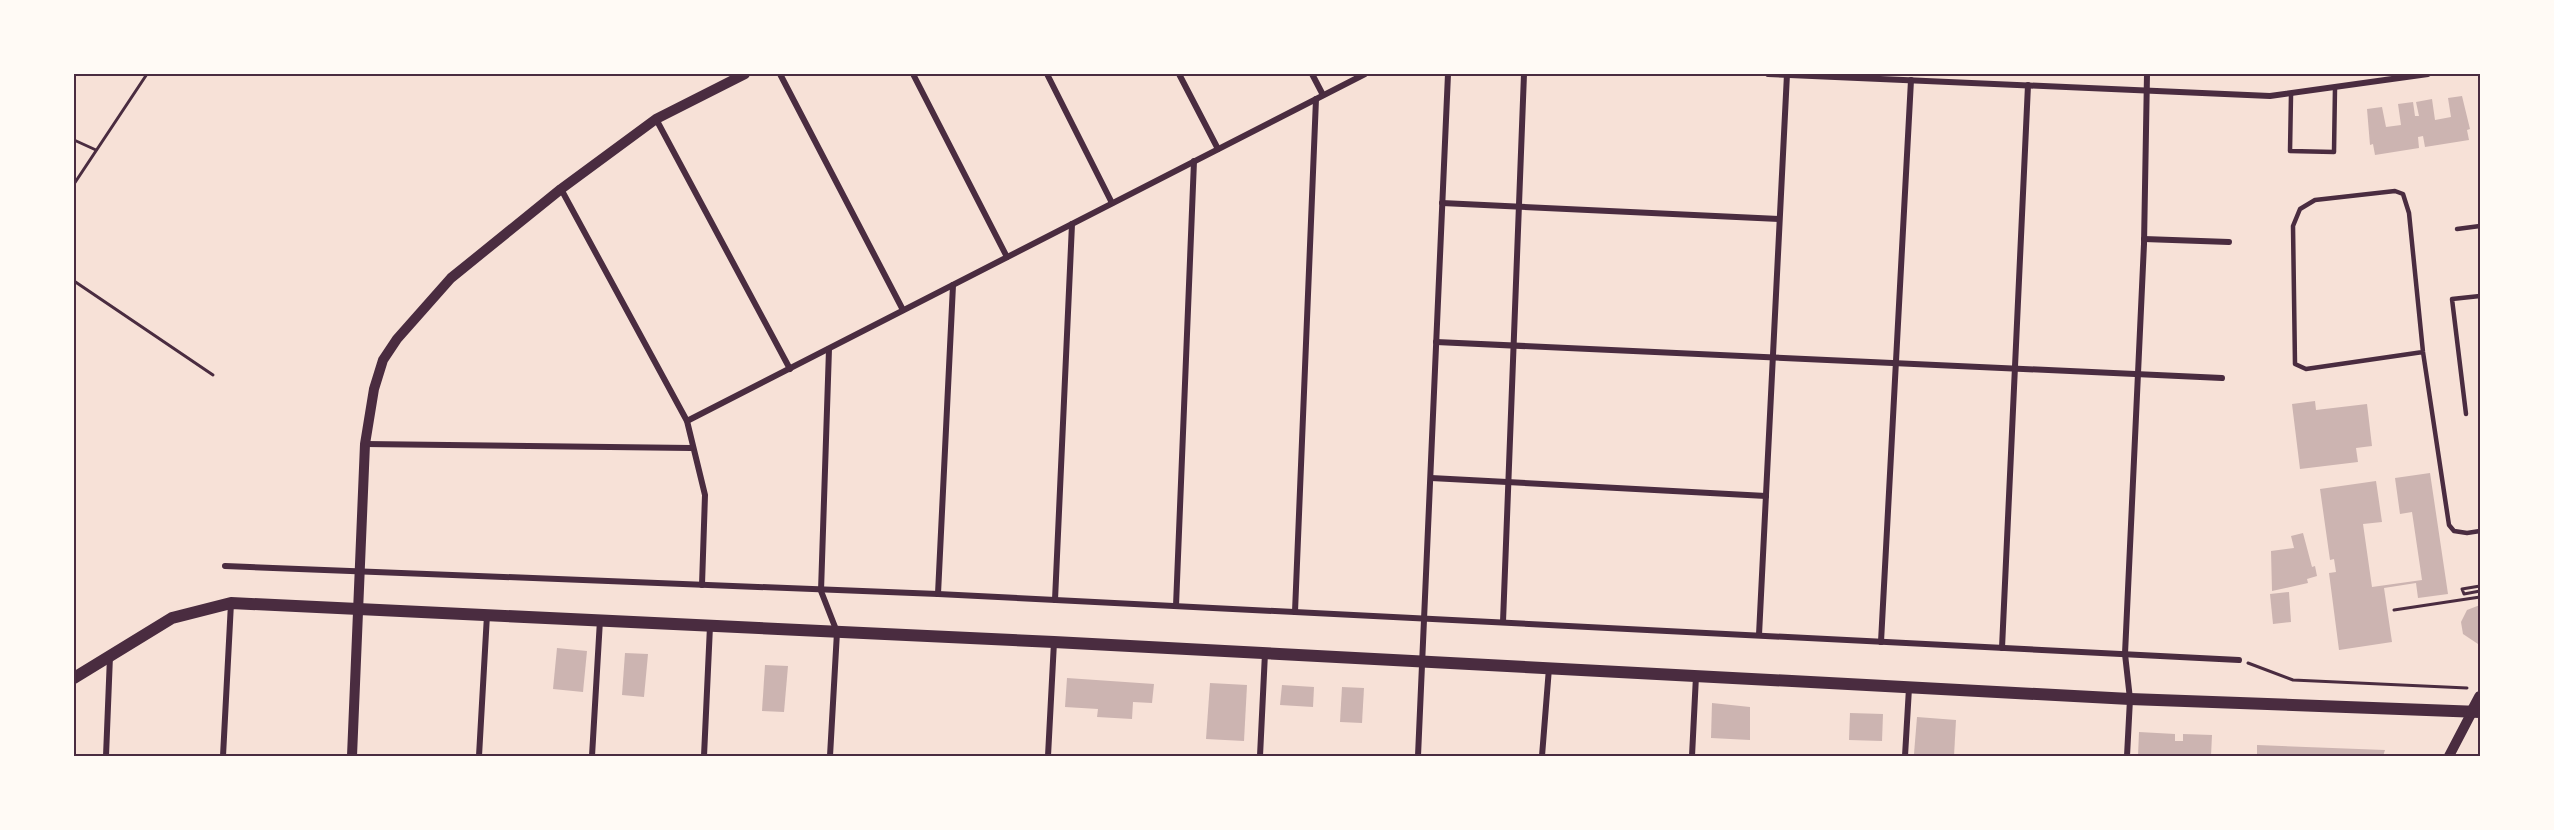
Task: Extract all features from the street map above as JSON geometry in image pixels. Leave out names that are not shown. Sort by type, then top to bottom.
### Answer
[{"type":"main road","points":[[74,678],[172,618],[231,603],[360,611],[487,614],[1054,642],[2130,699],[2476,712],[2481,697]]},
{"type":"street","points":[[352,756],[362,572],[365,444],[374,389],[383,360],[397,339],[451,278],[561,189],[656,119],[745,74]]},
{"type":"street","points":[[780,74],[903,310]]},
{"type":"street","points":[[914,74],[1007,257]]},
{"type":"street","points":[[1047,74],[1112,203]]},
{"type":"street","points":[[1179,74],[1218,149]]},
{"type":"street","points":[[1312,74],[1323,95]]},
{"type":"street","points":[[687,422],[1365,74]]},
{"type":"street","points":[[1418,756],[1448,74]]},
{"type":"street","points":[[1503,622],[1524,74]]},
{"type":"street","points":[[1768,74],[2291,95],[2428,74]]},
{"type":"street","points":[[1759,635],[1786,74]]},
{"type":"street","points":[[2127,756],[2130,699],[2125,654],[2144,239],[2147,74]]},
{"type":"street","points":[[1881,642],[1911,80]]},
{"type":"street","points":[[2002,648],[2028,85]]},
{"type":"street","points":[[1295,612],[1316,99]]},
{"type":"street","points":[[656,119],[790,369]]},
{"type":"street","points":[[1176,606],[1194,161]]},
{"type":"street","points":[[561,189],[687,422],[705,495],[702,585]]},
{"type":"street","points":[[1442,204],[1779,219]]},
{"type":"street","points":[[1055,600],[1072,224]]},
{"type":"street","points":[[2144,239],[2229,242]]},
{"type":"street","points":[[938,594],[953,285]]},
{"type":"street","points":[[1436,342],[2222,378]]},
{"type":"street","points":[[829,349],[821,591],[837,632],[830,756]]},
{"type":"street","points":[[365,444],[692,448]]},
{"type":"street","points":[[1431,478],[1766,496]]},
{"type":"street","points":[[225,566],[938,594],[2239,660]]},
{"type":"street","points":[[223,756],[231,603]]},
{"type":"street","points":[[479,756],[487,614]]},
{"type":"street","points":[[592,756],[600,620]]},
{"type":"street","points":[[704,756],[711,625]]},
{"type":"street","points":[[1048,756],[1054,642]]},
{"type":"street","points":[[1260,756],[1265,653]]},
{"type":"street","points":[[106,756],[110,656]]},
{"type":"street","points":[[1542,756],[1549,668]]},
{"type":"street","points":[[1692,756],[1696,676]]},
{"type":"street","points":[[1905,756],[1908,688]]},
{"type":"street","points":[[2449,756],[2476,712]]},
{"type":"lane","points":[[2291,95],[2290,151],[2334,152],[2336,88]]},
{"type":"lane","points":[[2423,352],[2306,369],[2295,364],[2293,226],[2300,209],[2314,200],[2395,191],[2403,194],[2409,213],[2423,352],[2449,525],[2454,531],[2468,533],[2481,531]]},
{"type":"lane","points":[[2457,229],[2481,226]]},
{"type":"lane","points":[[2466,414],[2452,299],[2481,296]]},
{"type":"path","points":[[74,184],[147,74]]},
{"type":"path","points":[[74,140],[96,150]]},
{"type":"path","points":[[74,281],[213,375]]},
{"type":"path","points":[[2481,586],[2462,589],[2464,594],[2481,591]]},
{"type":"path","points":[[2394,610],[2481,597]]},
{"type":"path","points":[[2239,660],[2293,680],[2469,688]]},
{"type":"building","points":[[2462,96],[2470,129],[2467,130],[2469,140],[2425,147],[2423,136],[2418,137],[2419,148],[2375,155],[2373,144],[2370,145],[2367,109],[2382,107],[2386,127],[2401,125],[2398,104],[2413,102],[2415,116],[2419,116],[2416,102],[2432,99],[2435,120],[2451,117],[2448,98]]},
{"type":"building","points":[[2315,401],[2316,410],[2367,404],[2372,446],[2356,448],[2358,462],[2300,469],[2292,404]]},
{"type":"building","points":[[2430,473],[2448,594],[2418,598],[2416,583],[2384,588],[2392,642],[2339,650],[2329,573],[2336,572],[2334,559],[2330,560],[2320,489],[2376,481],[2382,522],[2363,524],[2372,587],[2422,580],[2412,512],[2400,514],[2395,478]]},
{"type":"building","points":[[2303,533],[2312,567],[2315,566],[2317,576],[2307,579],[2308,583],[2272,591],[2271,551],[2294,548],[2291,536]]},
{"type":"building","points":[[2289,592],[2291,622],[2273,624],[2270,594]]},
{"type":"building","points":[[2480,605],[2480,644],[2478,644],[2463,634],[2461,622],[2467,610]]},
{"type":"building","points":[[557,648],[587,651],[583,692],[553,689]]},
{"type":"building","points":[[625,653],[648,654],[644,697],[622,695]]},
{"type":"building","points":[[765,665],[788,666],[784,712],[762,711]]},
{"type":"building","points":[[1067,678],[1154,684],[1152,703],[1133,702],[1132,719],[1097,717],[1098,709],[1065,707]]},
{"type":"building","points":[[1210,683],[1247,685],[1244,741],[1206,739]]},
{"type":"building","points":[[1282,685],[1314,687],[1313,707],[1280,705]]},
{"type":"building","points":[[1342,687],[1364,688],[1362,723],[1340,722]]},
{"type":"building","points":[[1712,703],[1750,707],[1750,740],[1711,738]]},
{"type":"building","points":[[1850,713],[1883,714],[1882,741],[1849,740]]},
{"type":"building","points":[[1917,717],[1956,720],[1954,756],[1914,754]]},
{"type":"building","points":[[2139,732],[2175,734],[2175,741],[2183,741],[2183,734],[2212,735],[2211,756],[2138,756]]},
{"type":"building","points":[[2257,745],[2385,750],[2383,756],[2257,756]]}]
